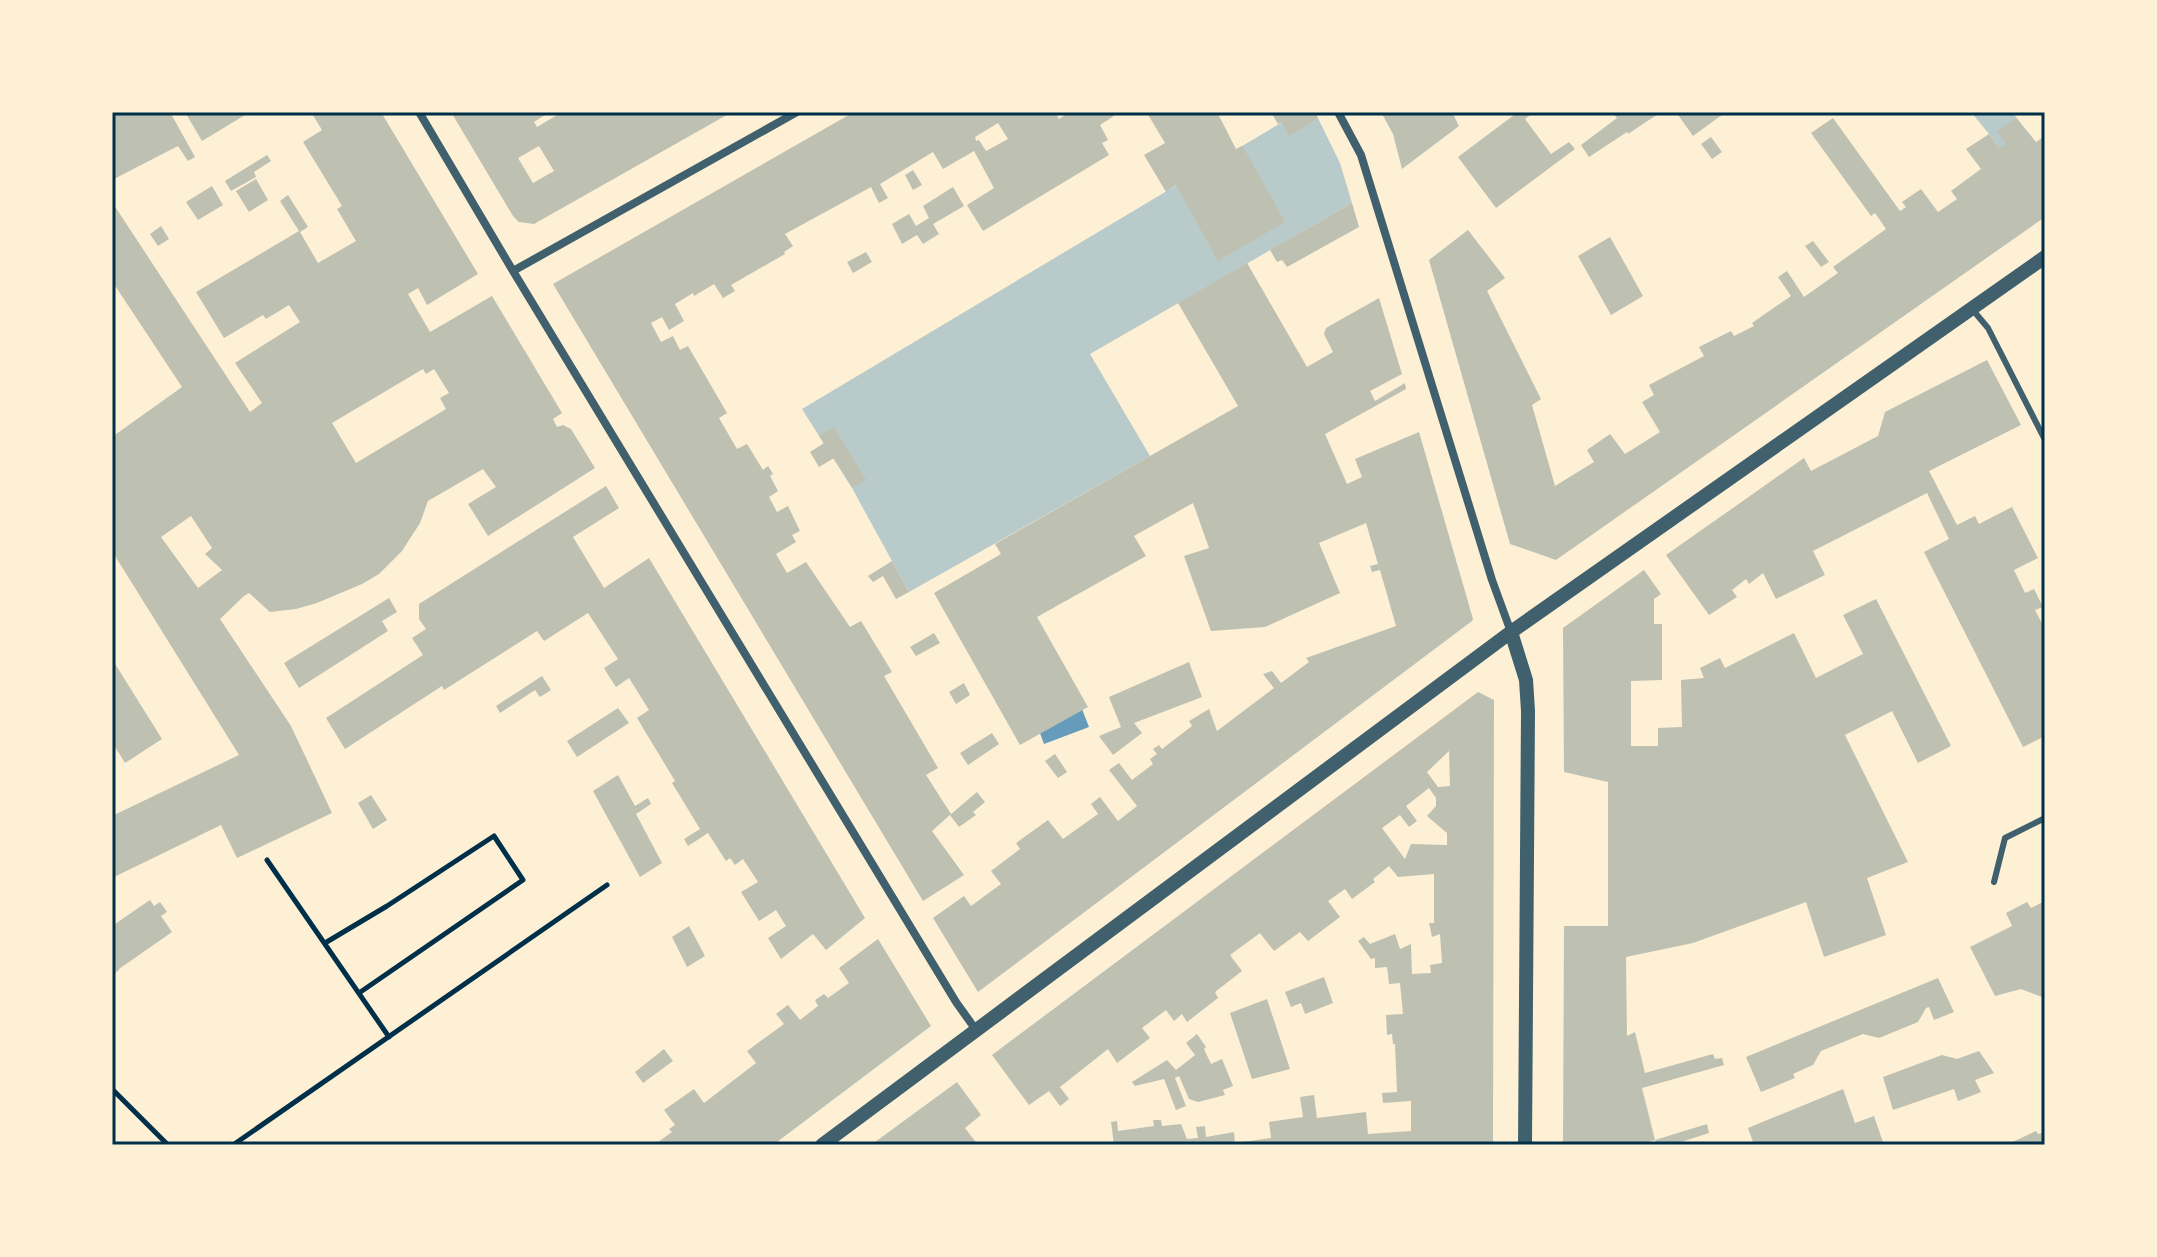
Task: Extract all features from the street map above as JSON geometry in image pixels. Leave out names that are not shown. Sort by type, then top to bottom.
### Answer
[{"type":"street","points":[[419,112],[939,975],[976,1030]]},
{"type":"street","points":[[513,271],[797,112]]},
{"type":"street","points":[[1338,112],[1361,155],[1492,580],[1526,680],[1525,1145]]},
{"type":"street","points":[[822,1145],[1511,632],[2045,257]]},
{"type":"lane","points":[[1972,309],[1988,328],[2045,440]]},
{"type":"lane","points":[[1994,882],[2005,838],[2045,818]]},
{"type":"path","points":[[325,943],[494,836],[523,880],[359,993]]},
{"type":"path","points":[[267,860],[389,1037]]},
{"type":"path","points":[[233,1145],[607,885]]},
{"type":"path","points":[[112,1089],[168,1145]]},
{"type":"shaded area","points":[[1299,112],[1315,112],[1340,163],[1352,203],[1090,354],[1150,456],[909,592],[852,488],[802,409]]},
{"type":"shaded area","points":[[1971,112],[2012,112],[2045,154],[2045,213],[1989,134]]},
{"type":"water","points":[[1082,709],[1089,727],[1044,744],[1037,725]]},
{"type":"building","points":[[112,112],[170,112],[195,157],[188,161],[178,146],[114,179]]},
{"type":"building","points":[[185,112],[250,112],[202,141]]},
{"type":"building","points":[[311,112],[381,112],[478,274],[427,305],[418,288],[408,294],[430,332],[492,296],[562,413],[553,419],[557,427],[563,425],[571,429],[595,468],[488,536],[468,504],[496,487],[483,469],[428,501],[420,523],[402,551],[379,574],[362,584],[317,603],[270,612],[249,593],[244,596],[220,619],[291,726],[332,813],[237,858],[221,825],[112,878],[112,816],[239,755],[112,551],[112,437],[182,387],[112,281],[112,202],[250,412],[262,403],[235,363],[300,322],[289,305],[266,319],[263,315],[224,338],[196,292],[299,231],[280,201],[288,195],[308,227],[300,232],[318,263],[356,241],[337,209],[342,206],[303,142],[322,130]],"holes":[[[423,369],[426,374],[434,369],[449,393],[440,398],[446,409],[356,463],[332,423]],[[191,516],[212,548],[205,554],[222,570],[198,588],[161,537]]]},
{"type":"building","points":[[451,112],[543,112],[545,115],[534,122],[537,127],[562,112],[732,112],[534,224],[519,222]],"holes":[[[539,146],[554,171],[533,183],[518,158]]]},
{"type":"building","points":[[854,112],[1055,112],[1059,119],[1070,112],[1120,112],[1100,125],[1108,140],[1102,143],[1109,155],[983,231],[967,205],[994,188],[974,151],[943,169],[933,152],[880,184],[888,198],[879,203],[871,187],[785,234],[793,246],[785,254],[731,285],[735,291],[723,298],[714,284],[675,304],[684,321],[669,330],[662,317],[651,323],[661,342],[673,336],[680,350],[688,346],[727,413],[719,418],[737,449],[747,444],[763,470],[768,466],[773,474],[770,476],[778,491],[769,497],[777,512],[788,506],[800,531],[792,535],[796,542],[776,554],[787,573],[806,562],[850,627],[861,621],[892,672],[884,676],[938,768],[926,775],[951,814],[932,831],[964,875],[923,901],[553,284]],"holes":[[[998,123],[1008,139],[986,151],[975,137]]]},
{"type":"building","points":[[1149,112],[1217,112],[1236,149],[1242,146],[1285,222],[1218,261],[1176,185],[1166,192],[1144,155],[1165,143]]},
{"type":"building","points":[[1271,112],[1315,112],[1318,118],[1289,136],[1282,122],[1278,124]]},
{"type":"building","points":[[1381,112],[1452,112],[1459,126],[1402,169],[1393,134]]},
{"type":"building","points":[[1518,112],[1534,112],[1525,119],[1551,154],[1569,142],[1575,149],[1496,208],[1458,157]]},
{"type":"building","points":[[1612,112],[1661,112],[1589,157],[1581,145],[1617,118]]},
{"type":"building","points":[[1676,112],[1726,112],[1693,136]]},
{"type":"building","points":[[1833,118],[1900,211],[1906,207],[1902,202],[1921,189],[1938,212],[1957,199],[1951,191],[1981,169],[1966,149],[1989,134],[1999,148],[2006,144],[1997,131],[2016,118],[2036,142],[2045,136],[2045,217],[1556,560],[1510,544],[1429,260],[1468,230],[1505,278],[1487,291],[1541,399],[1532,405],[1555,486],[1594,462],[1587,450],[1610,434],[1625,454],[1660,432],[1642,402],[1654,395],[1649,385],[1704,356],[1699,347],[1731,331],[1734,336],[1754,326],[1752,323],[1791,296],[1778,277],[1787,271],[1804,297],[1838,273],[1833,267],[1886,229],[1875,213],[1871,216],[1811,133]]},
{"type":"building","points":[[1711,137],[1722,152],[1712,159],[1701,144]]},
{"type":"building","points":[[267,155],[271,161],[254,172],[256,177],[231,191],[225,181]]},
{"type":"building","points":[[913,170],[922,185],[913,190],[905,175]]},
{"type":"building","points":[[256,179],[268,200],[249,212],[236,191]]},
{"type":"building","points":[[212,186],[223,205],[198,220],[186,202]]},
{"type":"building","points":[[953,187],[964,206],[933,224],[939,234],[923,244],[917,235],[902,244],[892,224],[909,214],[916,226],[929,218],[923,206]]},
{"type":"building","points":[[1352,203],[1359,227],[1287,267],[1282,260],[1277,262],[1270,250]]},
{"type":"building","points":[[161,226],[169,239],[158,246],[150,234]]},
{"type":"building","points":[[1610,237],[1643,296],[1611,315],[1578,256]]},
{"type":"building","points":[[1813,241],[1829,262],[1821,267],[1805,246]]},
{"type":"building","points":[[866,252],[872,262],[853,273],[847,262]]},
{"type":"building","points":[[1247,263],[1307,367],[1333,352],[1324,334],[1326,328],[1379,298],[1402,374],[1370,391],[1375,401],[1405,383],[1406,389],[1325,434],[1347,484],[1362,477],[1355,459],[1419,432],[1473,619],[978,992],[933,918],[964,896],[971,906],[1001,884],[991,871],[1020,849],[1016,843],[1048,820],[1063,839],[1098,814],[1091,804],[1100,797],[1118,821],[1137,806],[1109,770],[1119,763],[1132,780],[1153,764],[1150,759],[1157,754],[1153,749],[1159,745],[1162,749],[1192,726],[1189,721],[1209,709],[1217,731],[1274,688],[1263,674],[1272,671],[1281,683],[1309,662],[1306,658],[1396,626],[1380,570],[1372,572],[1370,566],[1378,564],[1366,523],[1319,543],[1340,593],[1265,627],[1211,631],[1184,556],[1209,548],[1193,503],[1134,536],[1146,556],[1037,617],[1088,707],[1020,745],[934,593],[1001,554],[995,544],[1238,406],[1178,303]]},
{"type":"building","points":[[1987,360],[2021,425],[1929,471],[1957,525],[1975,516],[1979,524],[2012,507],[2038,558],[2014,570],[2025,593],[2034,589],[2043,607],[2035,610],[2045,629],[2045,736],[2023,747],[1924,552],[1949,539],[1927,493],[1813,551],[1825,575],[1776,599],[1763,573],[1749,584],[1746,579],[1732,590],[1737,597],[1709,615],[1666,555],[1804,458],[1811,471],[1878,436],[1885,412]]},
{"type":"building","points":[[834,427],[866,480],[852,487],[834,458],[819,467],[810,452],[824,443],[819,436]]},
{"type":"building","points":[[606,486],[619,508],[573,537],[604,588],[649,558],[865,918],[826,950],[813,934],[781,959],[768,938],[786,926],[776,910],[759,921],[741,892],[758,882],[743,859],[735,865],[730,858],[726,861],[708,833],[688,846],[684,839],[700,829],[637,718],[649,710],[629,678],[616,687],[610,678],[604,668],[618,659],[588,613],[544,641],[537,631],[444,690],[442,686],[345,749],[326,718],[423,655],[412,638],[426,629],[419,619],[419,604]]},
{"type":"building","points":[[892,561],[909,592],[896,599],[883,576],[873,582],[868,576]]},
{"type":"building","points":[[1644,570],[1661,594],[1654,599],[1654,624],[1662,624],[1662,680],[1631,681],[1631,746],[1658,746],[1658,728],[1682,727],[1681,680],[1704,678],[1700,668],[1720,658],[1725,668],[1794,633],[1816,678],[1863,654],[1843,615],[1876,599],[1951,746],[1918,763],[1892,711],[1845,735],[1908,862],[1867,878],[1886,935],[1824,957],[1806,902],[1693,943],[1626,957],[1627,1036],[1635,1032],[1645,1073],[1713,1054],[1715,1059],[1722,1058],[1724,1065],[1642,1088],[1655,1140],[1637,1145],[1563,1145],[1564,926],[1608,926],[1608,782],[1564,772],[1563,628]]},
{"type":"building","points":[[389,598],[397,612],[382,621],[388,631],[299,688],[284,663]]},
{"type":"building","points":[[934,633],[940,643],[916,656],[910,647]]},
{"type":"building","points":[[112,659],[162,739],[125,763],[112,742]]},
{"type":"building","points":[[1189,662],[1202,697],[1134,723],[1142,733],[1113,755],[1099,736],[1121,727],[1109,697]]},
{"type":"building","points":[[542,676],[551,690],[540,697],[535,690],[500,713],[496,706]]},
{"type":"building","points":[[964,683],[970,695],[956,704],[949,692]]},
{"type":"building","points":[[1478,692],[1494,700],[1493,1145],[1114,1145],[1111,1122],[1117,1121],[1118,1131],[1154,1126],[1153,1120],[1161,1120],[1162,1126],[1181,1124],[1187,1139],[1198,1138],[1196,1127],[1205,1126],[1206,1137],[1234,1132],[1235,1143],[1271,1138],[1269,1122],[1303,1117],[1300,1097],[1314,1095],[1317,1118],[1366,1112],[1368,1134],[1411,1131],[1411,1101],[1383,1103],[1382,1093],[1397,1092],[1395,1044],[1392,1034],[1387,1035],[1386,1015],[1403,1014],[1400,983],[1389,984],[1387,967],[1375,968],[1375,958],[1371,959],[1358,941],[1364,937],[1370,944],[1395,934],[1400,949],[1411,944],[1412,974],[1431,973],[1430,965],[1442,963],[1440,934],[1432,937],[1429,923],[1434,923],[1434,874],[1398,877],[1389,866],[1373,879],[1375,882],[1352,899],[1345,889],[1328,901],[1340,917],[1308,941],[1300,932],[1274,951],[1260,933],[1230,955],[1242,971],[1215,992],[1218,998],[1187,1022],[1182,1014],[1174,1021],[1166,1010],[1142,1028],[1150,1038],[1117,1063],[1108,1049],[1060,1087],[1069,1099],[1060,1106],[1049,1091],[1029,1105],[992,1055]],"holes":[[[1449,751],[1450,786],[1438,787],[1427,772]],[[1429,788],[1436,798],[1436,806],[1427,816],[1447,833],[1447,845],[1411,844],[1405,859],[1382,828],[1400,815],[1409,827],[1417,821],[1406,806]]]},
{"type":"building","points":[[618,708],[629,723],[577,757],[567,741]]},
{"type":"building","points":[[992,733],[999,744],[968,765],[960,753]]},
{"type":"building","points":[[1055,754],[1067,772],[1058,778],[1045,761]]},
{"type":"building","points":[[618,775],[635,806],[648,798],[651,804],[636,814],[662,863],[640,877],[593,791]]},
{"type":"building","points":[[977,792],[985,802],[973,812],[976,815],[959,827],[950,815]]},
{"type":"building","points":[[371,795],[387,820],[373,829],[358,803]]},
{"type":"building","points":[[150,900],[154,906],[160,902],[167,912],[161,916],[172,932],[112,975],[112,926]]},
{"type":"building","points":[[2045,901],[2045,998],[2021,989],[1995,996],[1970,947],[2012,926],[2006,913],[2027,902],[2031,908]]},
{"type":"building","points":[[689,926],[705,956],[687,967],[672,937]]},
{"type":"building","points":[[878,939],[931,1026],[773,1145],[654,1145],[672,1132],[669,1129],[675,1125],[664,1110],[694,1089],[704,1103],[756,1063],[747,1051],[784,1024],[776,1014],[788,1005],[800,1020],[818,1006],[815,1000],[824,994],[828,998],[849,983],[839,968]]},
{"type":"building","points":[[1324,977],[1333,1003],[1305,1014],[1301,1003],[1291,1007],[1285,992]]},
{"type":"building","points":[[1938,978],[1954,1012],[1934,1020],[1929,1007],[1918,1022],[1879,1038],[1863,1034],[1821,1051],[1813,1065],[1793,1074],[1795,1078],[1761,1092],[1746,1057]]},
{"type":"building","points":[[1267,999],[1290,1069],[1252,1079],[1230,1013]]},
{"type":"building","points":[[1197,1034],[1206,1047],[1204,1049],[1211,1064],[1222,1059],[1233,1086],[1223,1090],[1225,1095],[1198,1102],[1189,1099],[1179,1076],[1175,1078],[1186,1106],[1176,1110],[1164,1079],[1135,1086],[1132,1082],[1167,1060],[1176,1070],[1195,1055],[1186,1043]]},
{"type":"building","points":[[664,1049],[673,1061],[643,1083],[635,1072]]},
{"type":"building","points":[[1979,1051],[1994,1073],[1975,1080],[1981,1092],[1958,1101],[1954,1089],[1893,1110],[1883,1077],[1942,1055],[1957,1059]]},
{"type":"building","points":[[957,1082],[981,1115],[965,1128],[978,1145],[871,1145]]},
{"type":"building","points":[[1843,1089],[1855,1123],[1874,1116],[1884,1145],[1754,1145],[1748,1128]]},
{"type":"building","points":[[1707,1124],[1709,1133],[1672,1145],[1657,1145],[1655,1140]]},
{"type":"building","points":[[2036,1131],[2038,1134],[2045,1132],[2045,1145],[2006,1145]]}]
